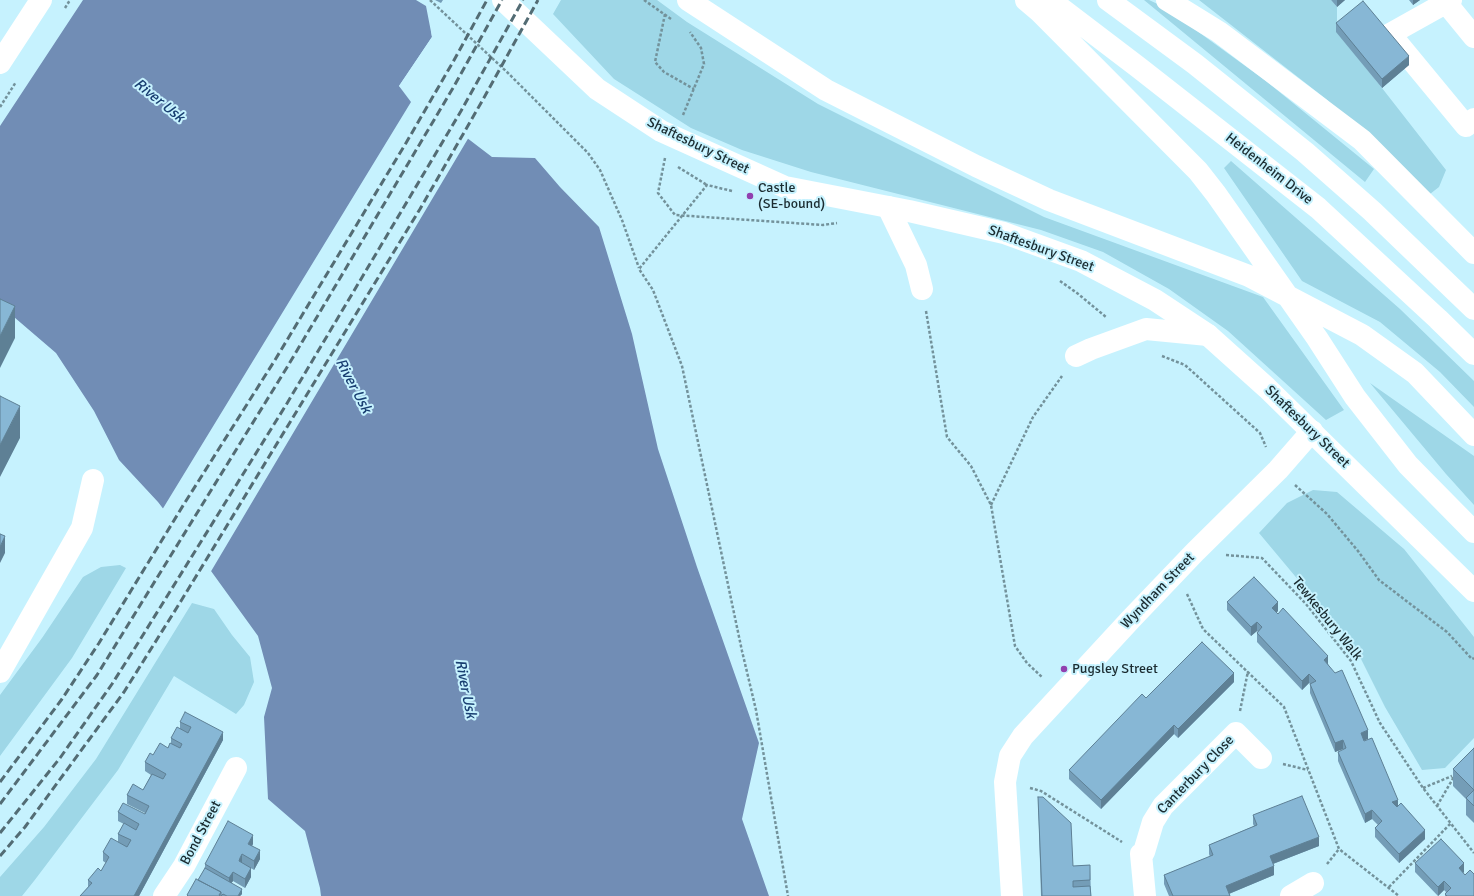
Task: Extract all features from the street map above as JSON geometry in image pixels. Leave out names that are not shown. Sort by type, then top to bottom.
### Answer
[{"type":"main road","points":[[0,62],[41,0]]},
{"type":"main road","name":"Shaftesbury Street","points":[[503,0],[597,89],[661,131],[785,188],[888,207],[1004,233],[1081,261],[1155,300],[1208,335],[1267,388],[1474,591]]},
{"type":"main road","points":[[688,0],[826,90],[976,166],[1048,200],[1249,276],[1362,335],[1414,372],[1474,435]]},
{"type":"main road","points":[[1026,0],[1039,11],[1198,171],[1216,194],[1317,338],[1355,397],[1408,465],[1474,532]]},
{"type":"main road","name":"Heidenheim Drive","points":[[1050,0],[1318,208],[1474,354]]},
{"type":"main road","points":[[1108,0],[1195,64],[1305,152],[1372,211],[1474,309]]},
{"type":"main road","points":[[1167,0],[1219,32],[1362,140],[1474,253]]},
{"type":"main road","points":[[1474,37],[1449,2],[1390,34],[1466,126],[1474,119]]},
{"type":"main road","points":[[888,207],[916,265],[922,289]]},
{"type":"main road","points":[[1076,356],[1127,335],[1146,329],[1208,335]]},
{"type":"main road","name":"Wyndham Street","points":[[1005,782],[1010,756],[1023,736],[1195,552],[1278,470],[1312,431]]},
{"type":"main road","points":[[0,672],[82,528],[93,480]]},
{"type":"main road","name":"Canterbury Close","points":[[1145,896],[1141,854],[1144,852],[1153,822],[1163,806],[1236,733],[1261,758]]},
{"type":"main road","name":"Bond Street","points":[[164,896],[184,866],[236,768]]},
{"type":"main road","points":[[1005,782],[1012,896]]},
{"type":"main road","points":[[1291,896],[1313,884]]},
{"type":"path","points":[[430,0],[508,73],[588,152],[600,170],[622,220],[639,269],[653,290],[682,366],[742,651],[756,710],[788,896]]},
{"type":"path","points":[[644,0],[676,23]]},
{"type":"path","points":[[667,7],[655,62],[664,72],[694,88],[704,64],[701,48],[691,32],[686,29]]},
{"type":"path","points":[[639,269],[707,185],[736,192]]},
{"type":"path","points":[[675,214],[823,225],[840,222],[834,220]]},
{"type":"path","points":[[1054,277],[1077,293],[1127,335]]},
{"type":"path","points":[[922,289],[947,437],[971,466],[991,505],[1015,646],[1027,663],[1061,695]]},
{"type":"path","points":[[1158,355],[1185,364],[1260,434],[1278,470],[1327,514],[1358,550],[1379,580],[1448,632],[1472,659],[1474,658]]},
{"type":"path","points":[[991,505],[1033,417],[1076,356]]},
{"type":"path","name":"Tewkesbury Walk","points":[[1195,552],[1262,558],[1306,604],[1351,661],[1380,723],[1423,788],[1474,853]]},
{"type":"path","points":[[1176,572],[1203,629],[1284,707],[1339,848],[1399,896]]},
{"type":"path","points":[[1236,733],[1248,671]]},
{"type":"path","points":[[1437,806],[1453,776],[1458,771]]},
{"type":"path","points":[[1423,788],[1453,776]]},
{"type":"path","points":[[1005,782],[1041,791],[1141,854]]},
{"type":"path","points":[[1389,887],[1451,823]]},
{"type":"shaded area","points":[[561,0],[657,0],[687,22],[818,104],[1044,217],[1263,297],[1344,410],[1326,420],[1228,331],[1169,289],[1103,252],[1041,230],[811,172],[742,150],[691,128],[614,79],[553,14]]},
{"type":"shaded area","points":[[1144,0],[1149,0],[1164,7],[1266,81],[1374,169],[1365,182]]},
{"type":"shaded area","points":[[1199,0],[1331,0],[1337,7],[1337,32],[1446,170],[1439,187],[1430,194],[1326,99]]},
{"type":"shaded area","points":[[1231,161],[1400,309],[1474,381],[1474,407],[1440,372],[1380,322],[1302,281],[1224,168]]},
{"type":"shaded area","points":[[1370,383],[1474,456],[1474,505],[1446,474]]},
{"type":"shaded area","points":[[1313,490],[1337,492],[1404,549],[1474,637],[1474,738],[1445,768],[1422,770],[1385,707],[1356,649],[1259,533],[1287,503]]},
{"type":"shaded area","points":[[120,565],[126,568],[72,658],[0,756],[0,695],[42,638],[83,577],[101,567]]},
{"type":"shaded area","points":[[192,603],[214,609],[250,657],[254,682],[244,705],[236,714],[174,676],[118,770],[34,881],[22,896],[0,896],[0,877],[44,827],[96,759]]},
{"type":"water","name":"River Usk","points":[[0,0],[416,0],[426,6],[432,37],[399,86],[492,157],[535,158],[560,187],[599,227],[632,334],[658,449],[697,567],[759,743],[742,819],[769,896],[321,896],[305,831],[268,799],[264,717],[272,688],[258,636],[211,571],[158,502],[119,460],[94,411],[56,353],[7,311],[0,303]]},
{"type":"pier","points":[[0,0],[83,0],[0,126]]},
{"type":"pier","points":[[432,27],[434,38],[402,86],[469,137],[210,573],[162,510],[411,102],[399,86],[432,37]]},
{"type":"building","points":[[1363,1],[1409,56],[1382,79],[1336,23]]},
{"type":"building","points":[[0,299],[15,306],[0,336]]},
{"type":"building","points":[[0,396],[20,406],[0,445]]},
{"type":"building","points":[[0,534],[5,536],[0,547]]},
{"type":"building","points":[[1254,577],[1278,602],[1272,608],[1278,614],[1283,608],[1328,656],[1324,660],[1335,673],[1342,670],[1368,730],[1361,733],[1364,741],[1372,738],[1398,800],[1392,802],[1397,807],[1401,803],[1425,830],[1399,854],[1375,828],[1382,821],[1372,810],[1365,814],[1338,752],[1346,748],[1343,740],[1335,743],[1310,684],[1316,681],[1309,674],[1302,681],[1257,633],[1262,627],[1257,622],[1251,627],[1227,602]]},
{"type":"building","points":[[1202,642],[1234,673],[1178,729],[1174,725],[1101,800],[1069,770],[1142,694],[1146,698]]},
{"type":"building","points":[[185,712],[223,732],[134,896],[80,896],[92,883],[88,880],[98,868],[101,871],[109,857],[103,852],[111,838],[127,847],[131,840],[118,834],[124,823],[136,830],[139,824],[118,812],[123,803],[145,814],[149,806],[127,795],[133,784],[143,790],[152,774],[163,779],[166,774],[145,762],[150,753],[153,755],[160,743],[168,748],[170,743],[180,748],[182,744],[171,738],[177,727],[188,733],[191,727],[180,722]]},
{"type":"building","points":[[1474,748],[1474,790],[1453,769]]},
{"type":"building","points":[[1474,790],[1474,806],[1466,798]]},
{"type":"building","points":[[1302,796],[1319,837],[1270,856],[1274,866],[1226,886],[1230,896],[1173,896],[1164,875],[1213,855],[1209,845],[1257,825],[1253,815]]},
{"type":"building","points":[[1038,797],[1043,797],[1071,823],[1073,866],[1090,865],[1090,880],[1073,881],[1073,887],[1090,886],[1091,896],[1042,896]]},
{"type":"building","points":[[228,821],[253,835],[248,844],[260,850],[254,861],[242,854],[239,861],[251,868],[245,879],[233,872],[229,878],[205,864]]},
{"type":"building","points":[[1441,839],[1464,863],[1459,868],[1465,875],[1470,870],[1474,874],[1474,896],[1447,896],[1445,894],[1451,888],[1444,881],[1438,887],[1415,863]]},
{"type":"building","points":[[205,868],[242,889],[238,896],[227,896],[223,894],[221,896],[221,892],[198,880]]},
{"type":"building","points":[[196,879],[221,892],[219,895],[220,896],[188,896],[187,895]]},
{"type":"railway","points":[[0,782],[62,699],[99,643],[184,504],[275,360],[406,143],[487,0]]},
{"type":"railway","points":[[0,804],[97,675],[286,369],[453,88],[502,0]]},
{"type":"railway","points":[[0,833],[60,758],[112,684],[138,643],[286,405],[461,111],[523,0]]},
{"type":"railway","points":[[0,856],[25,827],[124,692],[420,209],[538,0]]},
{"type":"place","name":"Castle (SE-bound)","points":[[750,196]]},
{"type":"place","name":"Pugsley Street","points":[[1064,669]]}]
